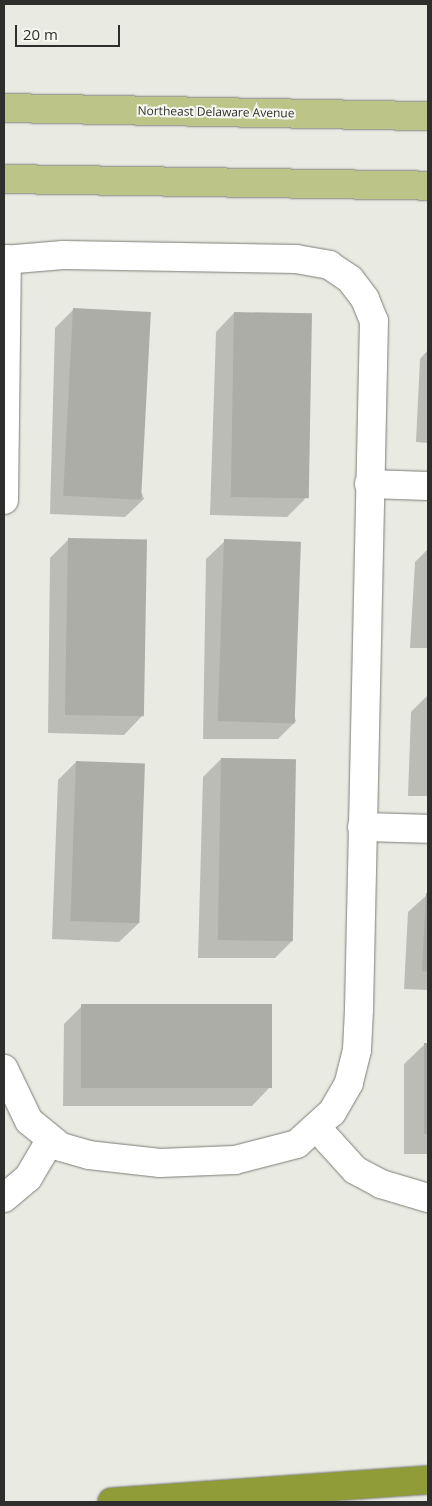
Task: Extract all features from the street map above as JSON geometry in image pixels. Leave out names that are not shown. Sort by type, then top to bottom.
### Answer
[{"type":"highway","points":[[112,1502],[428,1480]]},
{"type":"main road","name":"Northeast Delaware Avenue","points":[[4,108],[428,116]]},
{"type":"main road","points":[[4,179],[428,186]]},
{"type":"lane","points":[[4,500],[6,259],[63,255],[269,258],[329,265],[350,279],[365,299],[374,321],[357,1050],[349,1083],[332,1112],[297,1144],[235,1160],[194,1163],[89,1155],[61,1147],[29,1121],[4,1069]]},
{"type":"lane","points":[[369,484],[428,486]]},
{"type":"lane","points":[[362,827],[428,829]]},
{"type":"lane","points":[[316,1127],[355,1170],[381,1184],[428,1198]]},
{"type":"lane","points":[[4,1198],[28,1178],[51,1139]]},
{"type":"building","points":[[73,308],[151,312],[141,500],[63,496]]},
{"type":"building","points":[[234,312],[312,313],[309,498],[231,497]]},
{"type":"building","points":[[68,538],[147,539],[144,716],[65,715]]},
{"type":"building","points":[[224,539],[301,542],[295,724],[218,721]]},
{"type":"building","points":[[221,758],[296,759],[293,941],[218,940]]},
{"type":"building","points":[[76,761],[145,763],[139,923],[70,921]]},
{"type":"building","points":[[426,893],[428,893],[428,972],[422,971]]},
{"type":"building","points":[[81,1004],[272,1004],[272,1088],[81,1088]]},
{"type":"building","points":[[424,1043],[428,1043],[428,1134],[424,1134]]}]
